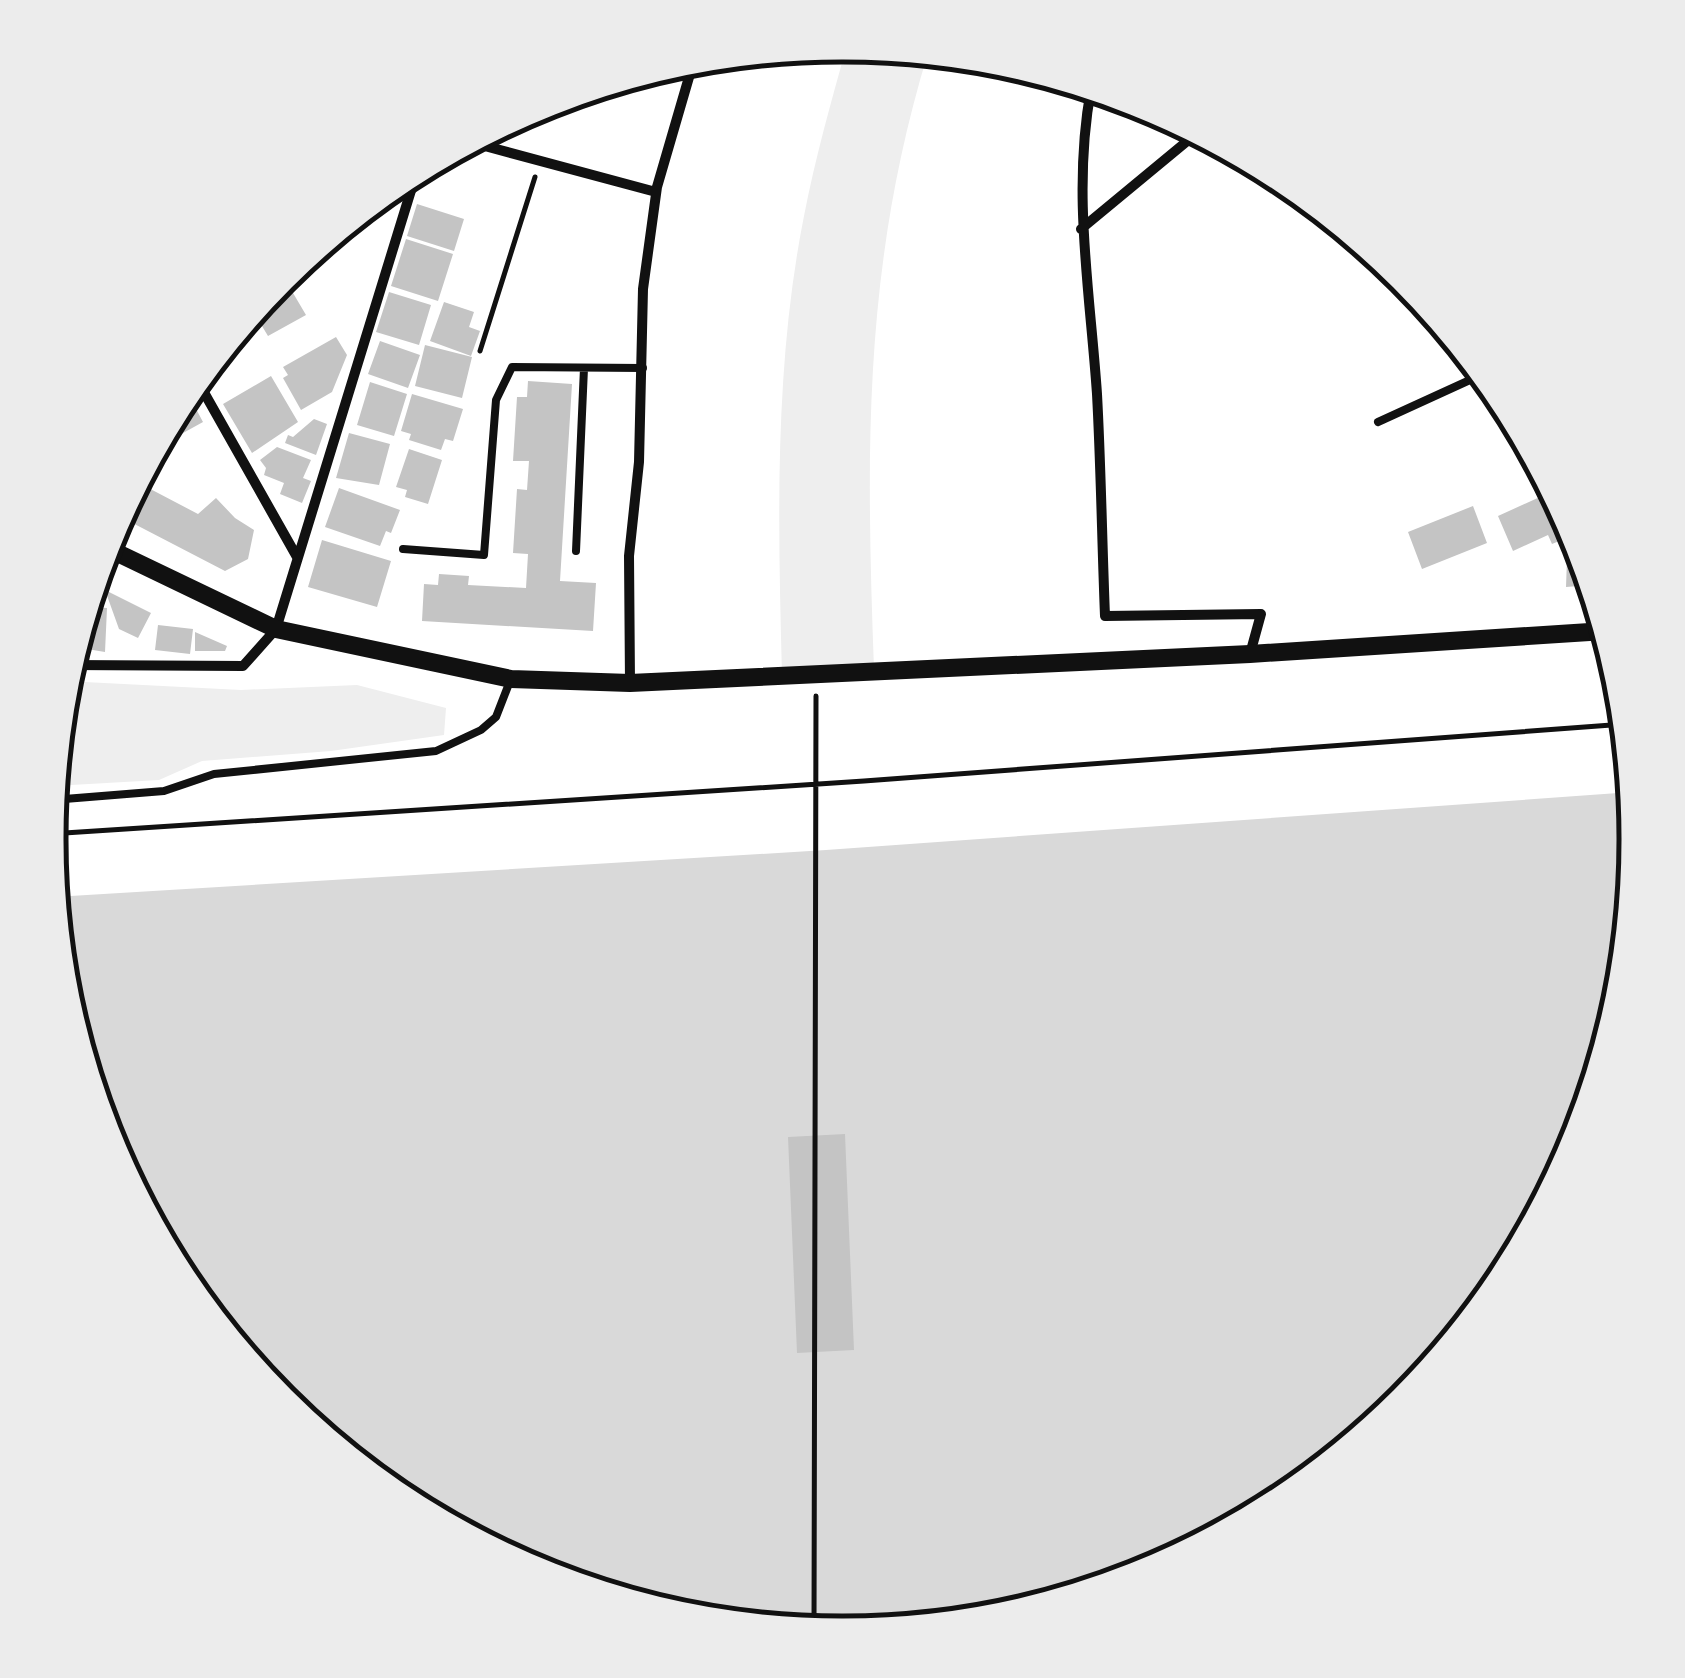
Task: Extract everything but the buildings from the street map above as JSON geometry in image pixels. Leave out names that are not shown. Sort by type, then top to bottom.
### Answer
[{"type":"street","points":[[630,683],[629,556],[644,368],[643,289],[656,192],[689,77]]},
{"type":"street","points":[[1088,103],[1082,137],[1081,229],[1096,392],[1105,616],[1260,614],[1250,654]]},
{"type":"street","points":[[1081,229],[1185,142]]},
{"type":"street","points":[[490,148],[656,192]]},
{"type":"street","points":[[86,665],[243,666],[276,629],[409,195]]},
{"type":"street","points":[[205,396],[297,557]]},
{"type":"street","points":[[120,554],[276,629],[345,647],[511,679],[630,683],[1250,654],[1591,632]]},
{"type":"lane","points":[[403,550],[484,555],[496,400],[512,367],[644,368]]},
{"type":"lane","points":[[576,551],[584,368]]},
{"type":"lane","points":[[1378,422],[1469,380]]},
{"type":"lane","points":[[68,799],[164,790],[214,774],[436,750],[481,730],[496,717],[511,679]]},
{"type":"path","points":[[480,351],[540,161]]},
{"type":"path","points":[[814,1615],[816,673]]},
{"type":"path","points":[[66,833],[864,781],[1610,725]]},
{"type":"shaded area","points":[[842,62],[924,67],[891,208],[880,284],[870,434],[874,669],[782,675],[779,503],[787,330],[808,195]]},
{"type":"shaded area","points":[[82,682],[241,690],[357,685],[446,708],[444,735],[331,751],[202,761],[159,780],[68,785]]},
{"type":"shaded area","points":[[1617,793],[1619,839],[1612,940],[1593,1040],[1578,1089],[1539,1182],[1515,1227],[1459,1312],[1392,1388],[1274,1485],[1140,1556],[1043,1589],[950,1607],[816,1614],[688,1600],[593,1574],[545,1556],[411,1485],[293,1388],[226,1312],[197,1270],[170,1227],[125,1136],[92,1040],[69,896],[826,850]]}]
